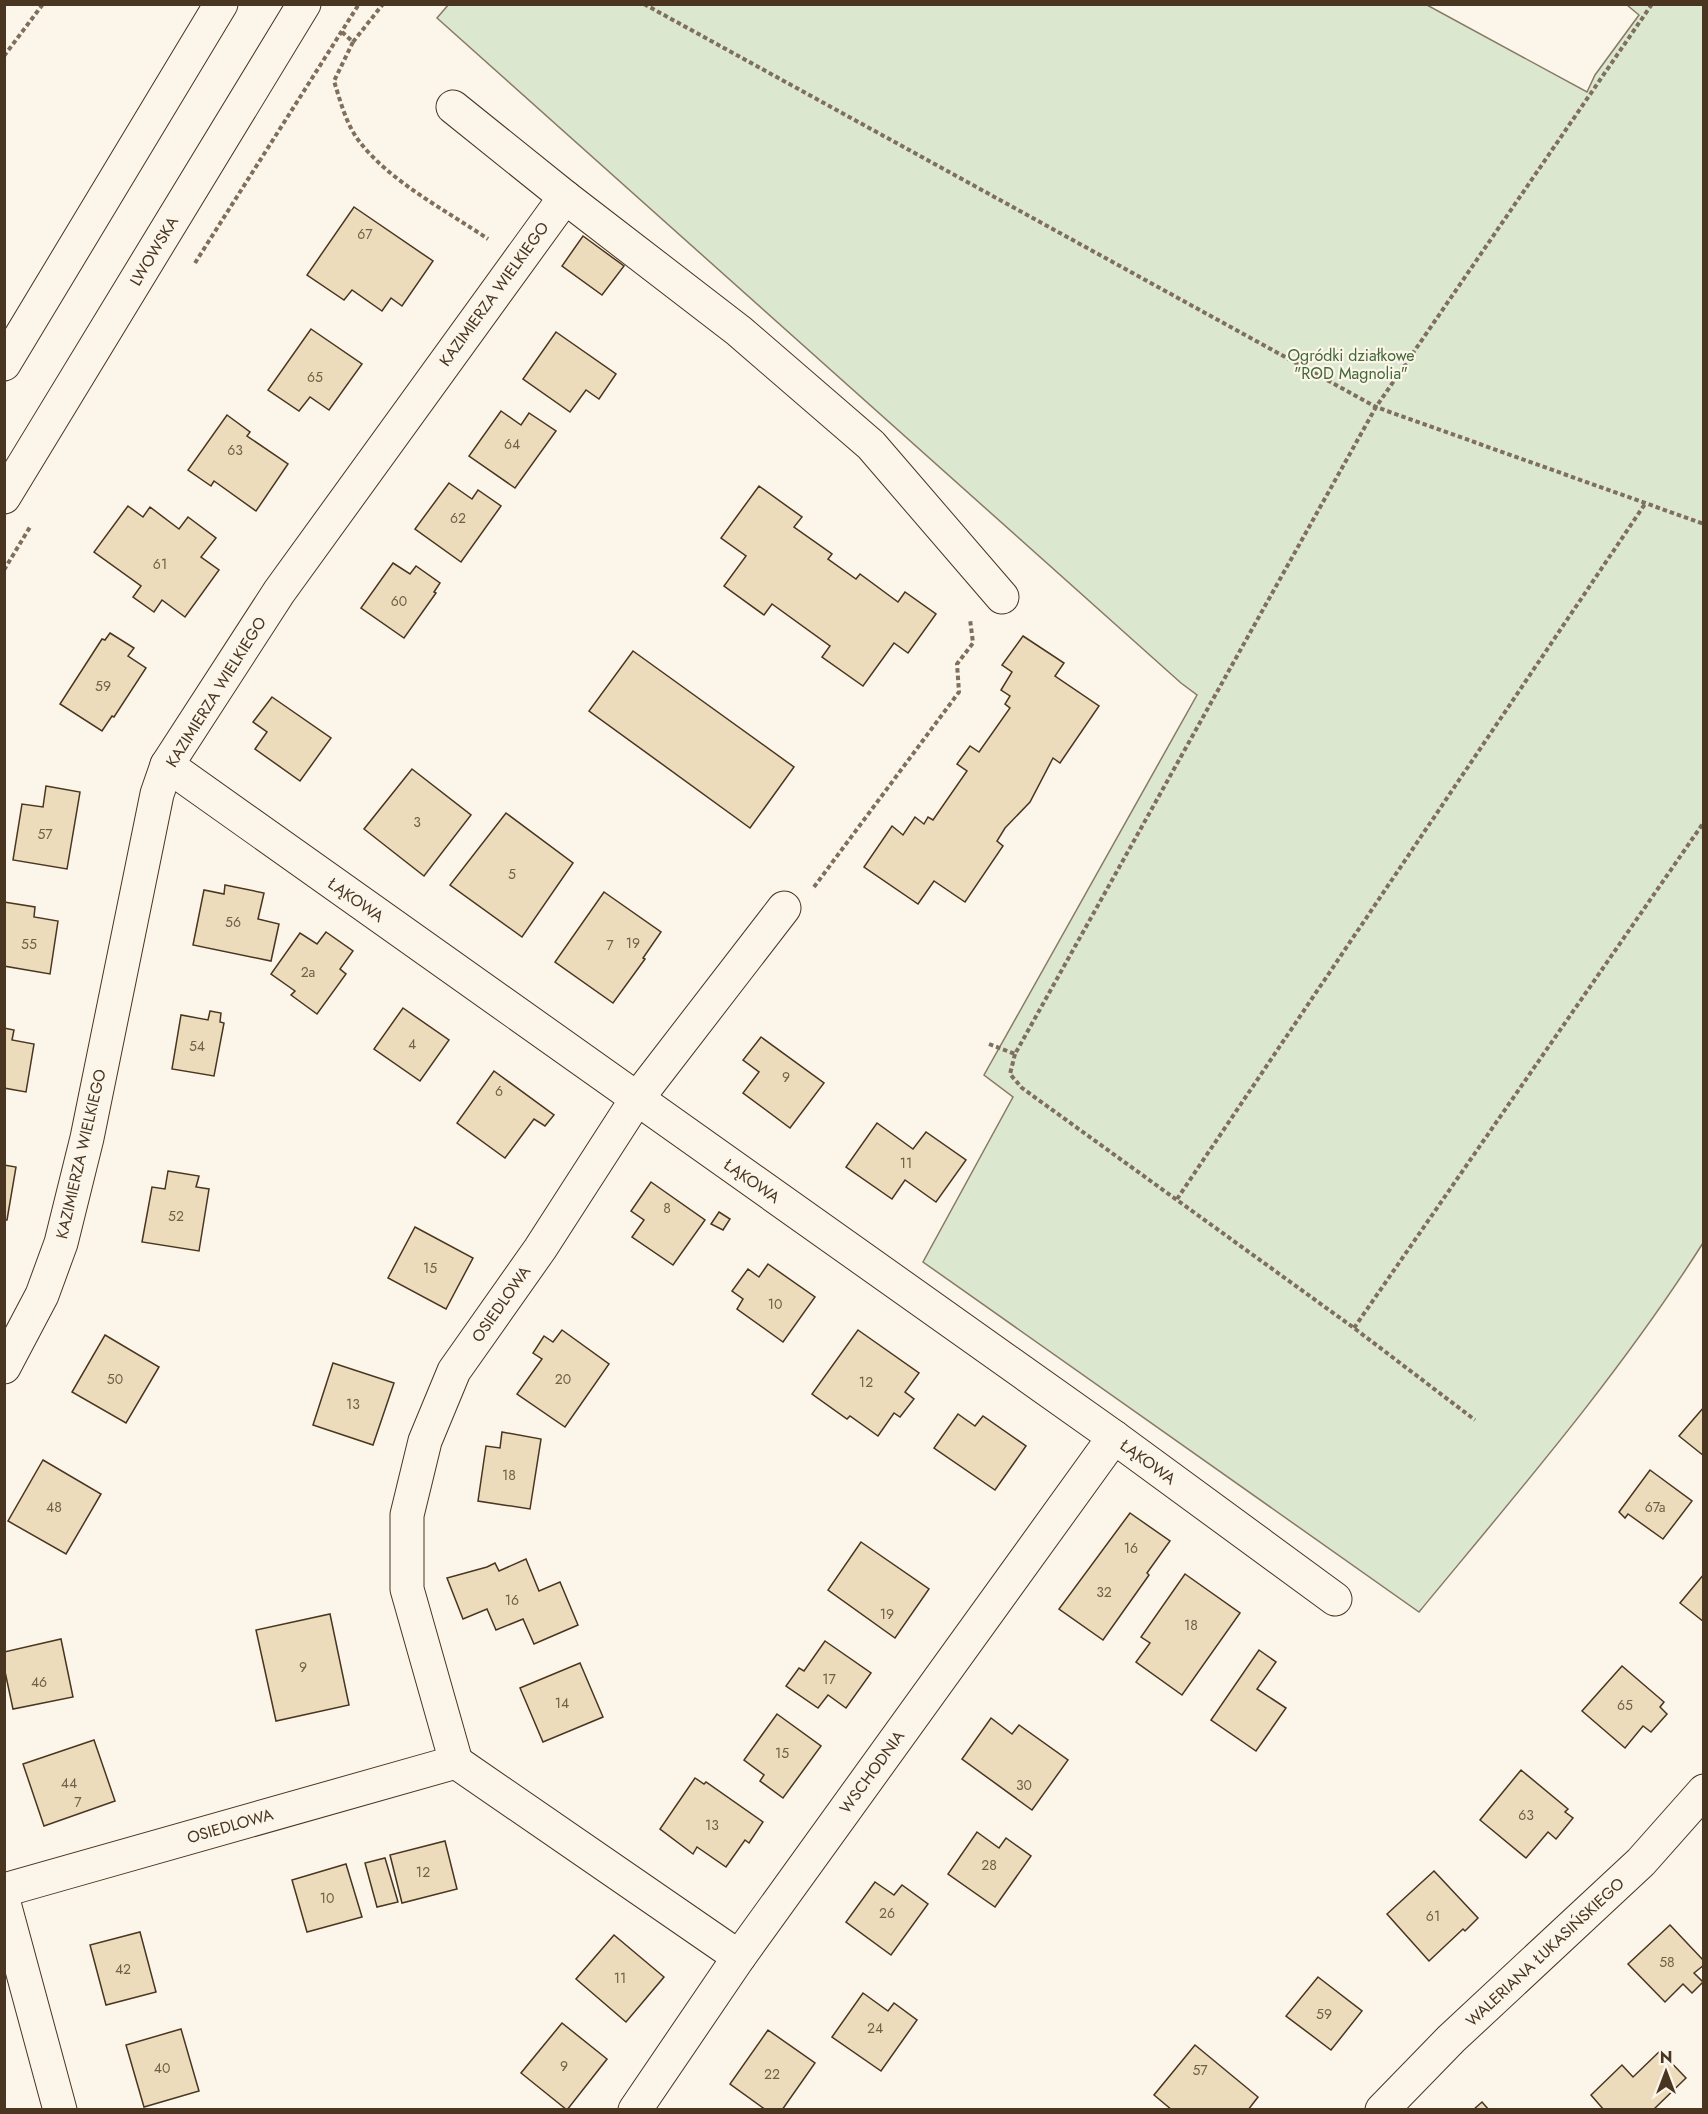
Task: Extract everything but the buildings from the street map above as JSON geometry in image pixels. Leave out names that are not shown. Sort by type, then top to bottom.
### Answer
[{"type":"street","points":[[4,364],[221,4]]},
{"type":"street","name":"LWOWSKA","points":[[4,498],[304,4]]},
{"type":"street","points":[[453,107],[739,332],[871,445],[1002,597]]},
{"type":"street","name":"KAZIMIERZA WIELKIEGO","points":[[4,1367],[42,1295],[61,1243],[87,1138],[157,795],[167,765],[279,592],[565,197]]},
{"type":"street","name":"ŁĄKOWA","points":[[167,765],[1114,1437],[1335,1599]]},
{"type":"street","name":"OSIEDLOWA","points":[[4,1890],[456,1762],[407,1589],[407,1515],[425,1441],[454,1371],[540,1249],[636,1100],[796,902]]},
{"type":"street","name":"WSCHODNIA","points":[[635,2109],[739,1957],[1114,1437]]},
{"type":"street","points":[[456,1762],[739,1957]]},
{"type":"street","name":"WALERIANA ŁUKASIŃSKIEGO","points":[[1382,2109],[1452,2039],[1641,1862],[1704,1791]]},
{"type":"street","points":[[4,1903],[60,2109]]},
{"type":"path","points":[[4,56],[43,4]]},
{"type":"path","points":[[383,4],[352,42],[334,81],[340,103],[358,140],[388,172],[519,260]]},
{"type":"path","points":[[644,4],[1376,407],[1704,525]]},
{"type":"path","points":[[1475,1420],[1177,1198],[1022,1088],[1010,1074],[1014,1054],[1376,407],[1652,4]]},
{"type":"path","points":[[342,32],[352,42]]},
{"type":"path","points":[[1177,1198],[1646,504]]},
{"type":"path","points":[[796,902],[959,692],[957,664],[973,643],[969,613]]},
{"type":"path","points":[[1354,1328],[1704,822]]},
{"type":"path","points":[[989,1044],[1014,1054]]},
{"type":"green space","name":"Ogródki działkowe \"ROD Magnolia\"","points":[[449,4],[1427,5],[1587,92],[1595,75],[1639,15],[1627,5],[1703,5],[1703,1243],[1671,1292],[1603,1386],[1419,1612],[923,1262],[1013,1097],[984,1075],[1197,695],[437,18]]}]
